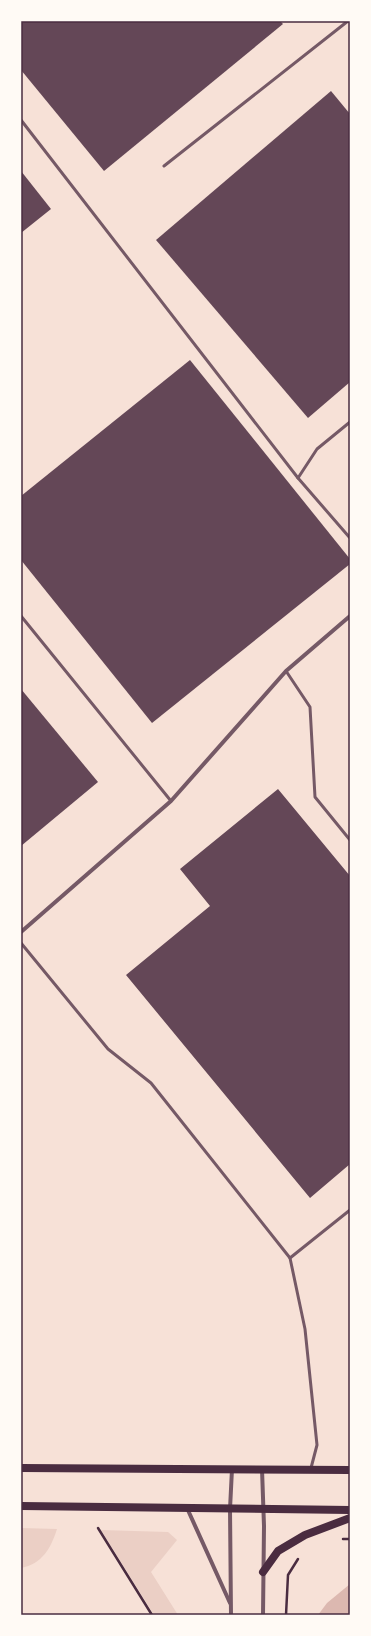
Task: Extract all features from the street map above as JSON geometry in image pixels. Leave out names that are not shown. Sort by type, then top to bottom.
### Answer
[{"type":"main road","points":[[21,1468],[350,1470]]},
{"type":"main road","points":[[21,1506],[350,1510]]},
{"type":"main road","points":[[263,1572],[278,1551],[305,1535],[350,1518]]},
{"type":"street","points":[[21,932],[172,801],[286,671],[350,616]]},
{"type":"street","points":[[231,1615],[230,1509],[232,1469]]},
{"type":"street","points":[[262,1469],[263,1615]]},
{"type":"street","points":[[187,1508],[230,1605]]},
{"type":"lane","points":[[164,166],[348,21]]},
{"type":"lane","points":[[21,120],[298,478],[350,538]]},
{"type":"lane","points":[[298,478],[317,449],[350,422]]},
{"type":"lane","points":[[21,616],[172,801]]},
{"type":"lane","points":[[286,671],[310,707],[315,797],[350,840]]},
{"type":"lane","points":[[21,943],[108,1049],[151,1082],[290,1258],[306,1329],[317,1445],[310,1470]]},
{"type":"lane","points":[[290,1258],[350,1210]]},
{"type":"path","points":[[98,1528],[152,1615]]},
{"type":"path","points":[[336,1541],[350,1538]]},
{"type":"path","points":[[286,1615],[288,1575],[302,1555]]},
{"type":"shaded area","points":[[21,1528],[57,1529],[52,1543],[45,1554],[35,1563],[21,1568]]},
{"type":"shaded area","points":[[101,1530],[168,1532],[177,1540],[151,1572],[178,1615],[154,1615]]},
{"type":"shaded area","points":[[350,1584],[350,1615],[318,1615],[327,1603]]},
{"type":"building","points":[[21,21],[280,21],[283,24],[104,171],[21,70]]},
{"type":"building","points":[[331,91],[350,114],[350,382],[308,418],[156,240]]},
{"type":"building","points":[[21,171],[51,209],[21,233]]},
{"type":"building","points":[[190,360],[350,559],[350,564],[152,723],[21,560],[21,496]]},
{"type":"building","points":[[21,689],[98,782],[21,846]]},
{"type":"building","points":[[278,789],[350,876],[350,1164],[310,1198],[126,975],[210,906],[180,869]]}]
